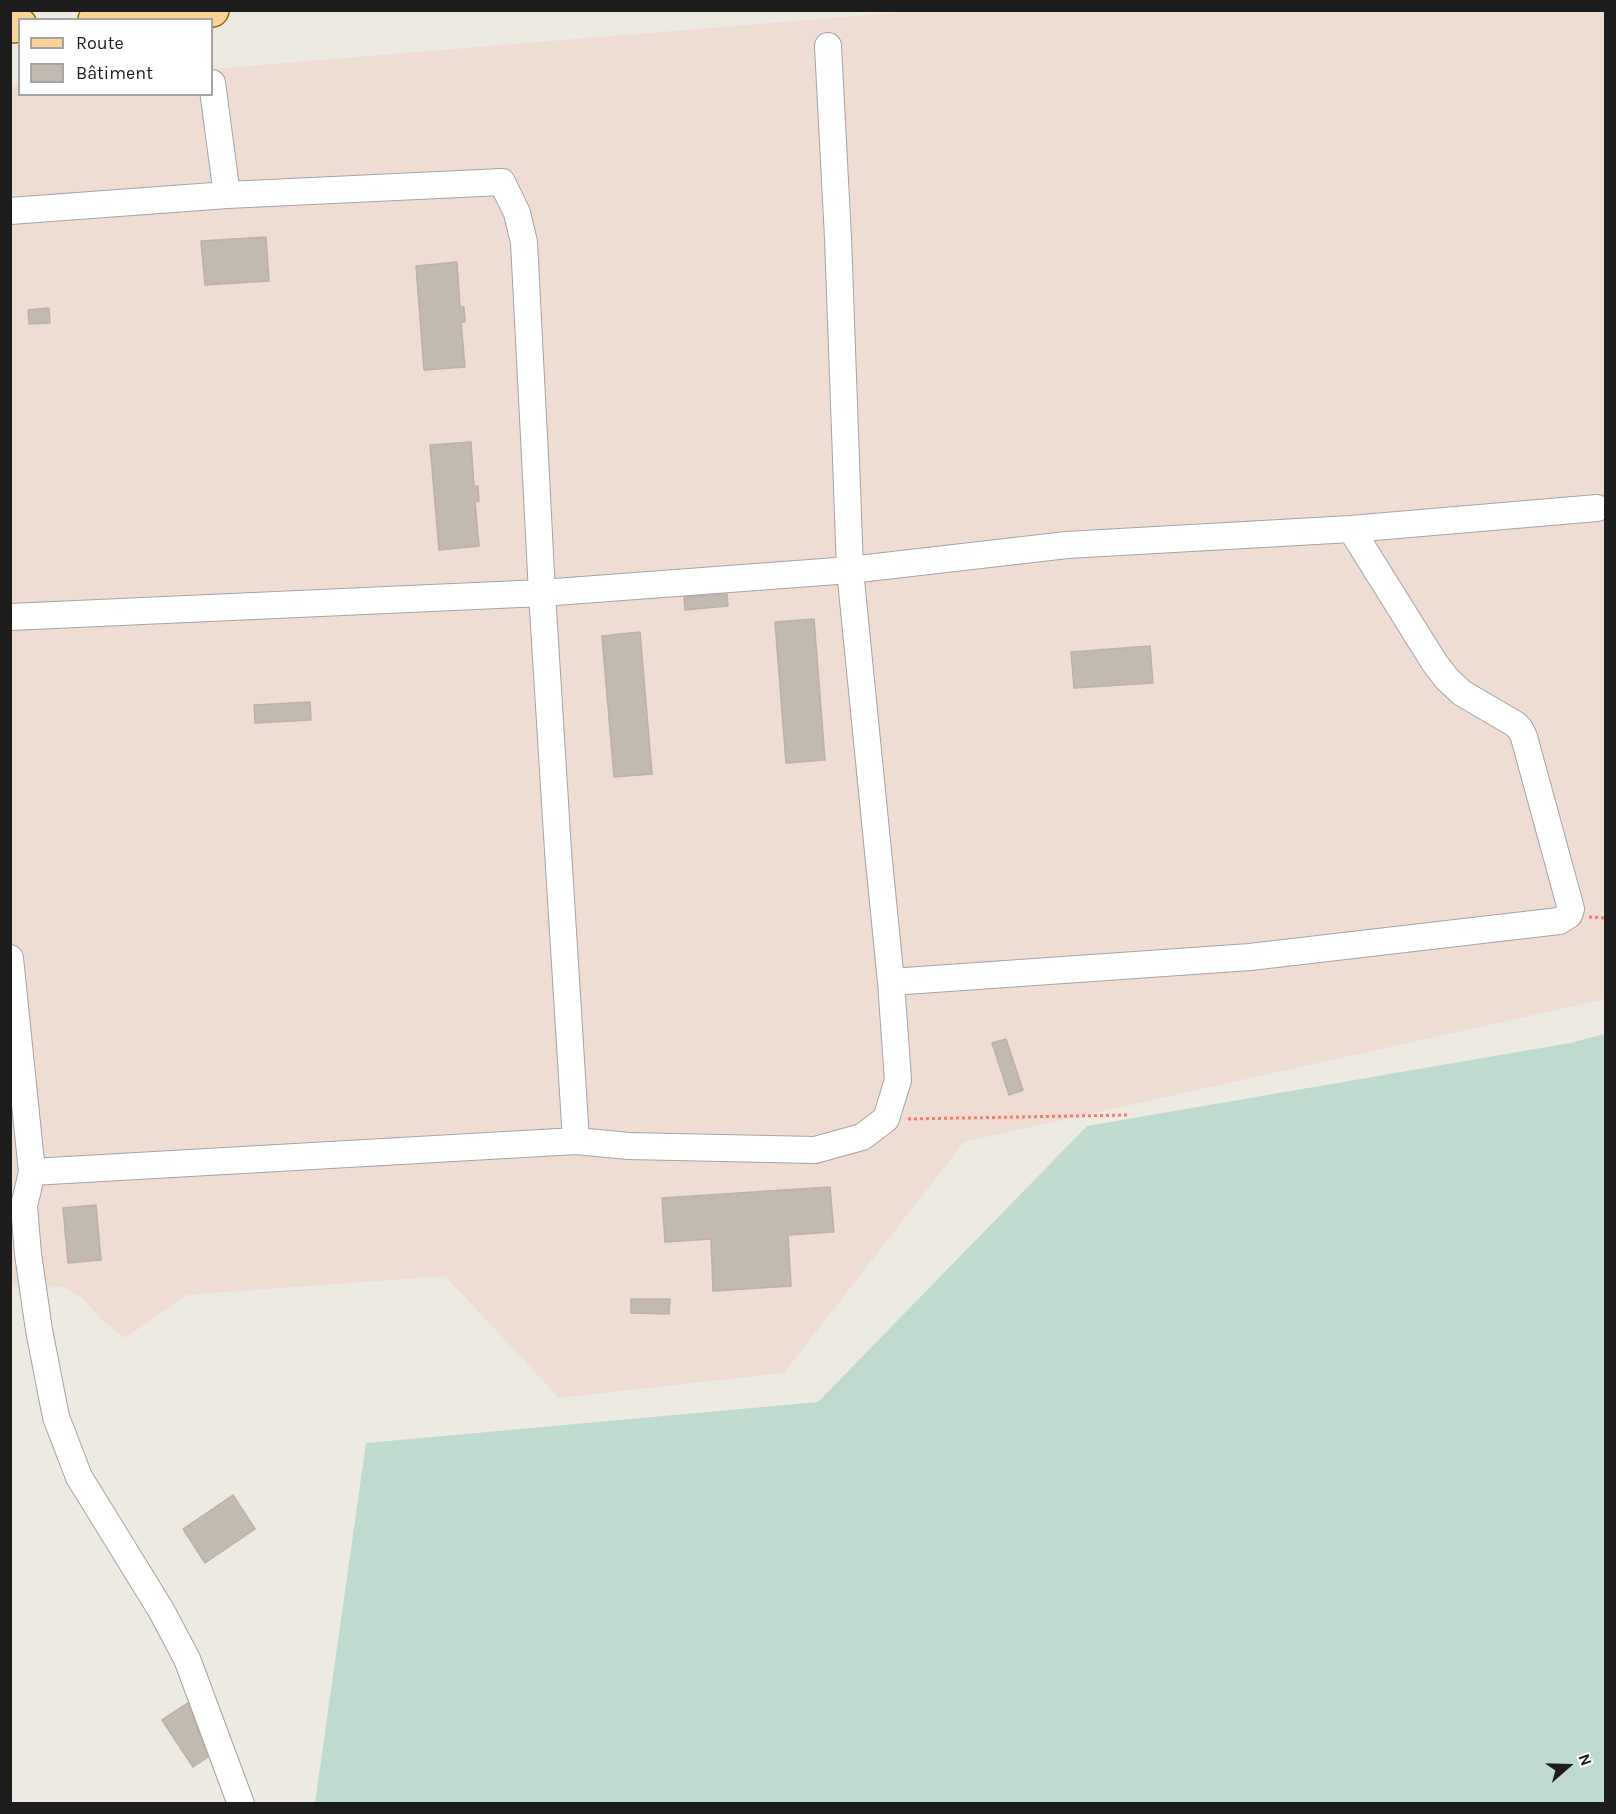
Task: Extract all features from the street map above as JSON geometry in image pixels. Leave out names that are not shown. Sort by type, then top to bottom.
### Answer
[{"type":"main road","points":[[126,18],[204,13]]},
{"type":"lane","points":[[32,1172],[576,1141],[629,1146],[815,1150],[862,1137],[886,1119],[898,1080],[891,982],[850,570],[838,238],[828,46]]},
{"type":"lane","points":[[213,90],[227,195]]},
{"type":"lane","points":[[10,211],[227,195],[502,182],[517,213],[524,242],[542,593],[576,1141]]},
{"type":"lane","points":[[10,616],[542,593],[850,570],[1067,545],[1351,529],[1597,508]]},
{"type":"lane","points":[[891,982],[1250,957],[1558,921],[1569,915],[1571,909],[1520,729],[1462,693],[1447,679],[1351,529]]},
{"type":"lane","points":[[10,958],[32,1172],[24,1206],[19,1254],[39,1330],[56,1416],[79,1477],[161,1610],[188,1659],[241,1803]]},
{"type":"path","points":[[886,1119],[1127,1115]]},
{"type":"shaded area","points":[[915,11],[1605,11],[1605,999],[964,1142],[784,1373],[559,1398],[445,1276],[187,1295],[125,1338],[102,1320],[83,1299],[62,1286],[38,1289],[27,1286],[11,1287],[11,86],[18,85],[18,96],[213,96],[213,69]]},
{"type":"green space","points":[[1605,1034],[1605,1803],[315,1803],[366,1443],[818,1402],[1087,1126],[1570,1043]]},
{"type":"building","points":[[266,237],[269,281],[205,285],[201,241]]},
{"type":"building","points":[[457,262],[460,307],[464,307],[465,322],[461,322],[465,367],[424,370],[416,266]]},
{"type":"building","points":[[49,308],[50,323],[29,324],[28,310]]},
{"type":"building","points":[[471,442],[474,486],[478,486],[479,501],[475,502],[479,546],[439,550],[430,445]]},
{"type":"building","points":[[727,594],[728,606],[685,610],[684,597]]},
{"type":"building","points":[[814,619],[825,760],[786,763],[775,622]]},
{"type":"building","points":[[640,632],[652,774],[614,777],[602,636]]},
{"type":"building","points":[[1150,646],[1153,683],[1074,688],[1071,652]]},
{"type":"building","points":[[310,702],[311,720],[255,723],[254,705]]},
{"type":"building","points":[[1006,1039],[1023,1090],[1009,1095],[992,1043]]},
{"type":"building","points":[[830,1187],[834,1232],[788,1235],[791,1286],[713,1291],[711,1239],[665,1242],[662,1198]]},
{"type":"building","points":[[96,1205],[101,1260],[68,1263],[63,1208]]},
{"type":"building","points":[[631,1299],[670,1299],[669,1314],[631,1313]]},
{"type":"building","points":[[233,1495],[255,1529],[205,1563],[183,1529]]},
{"type":"building","points":[[188,1703],[208,1757],[193,1767],[162,1720]]}]
